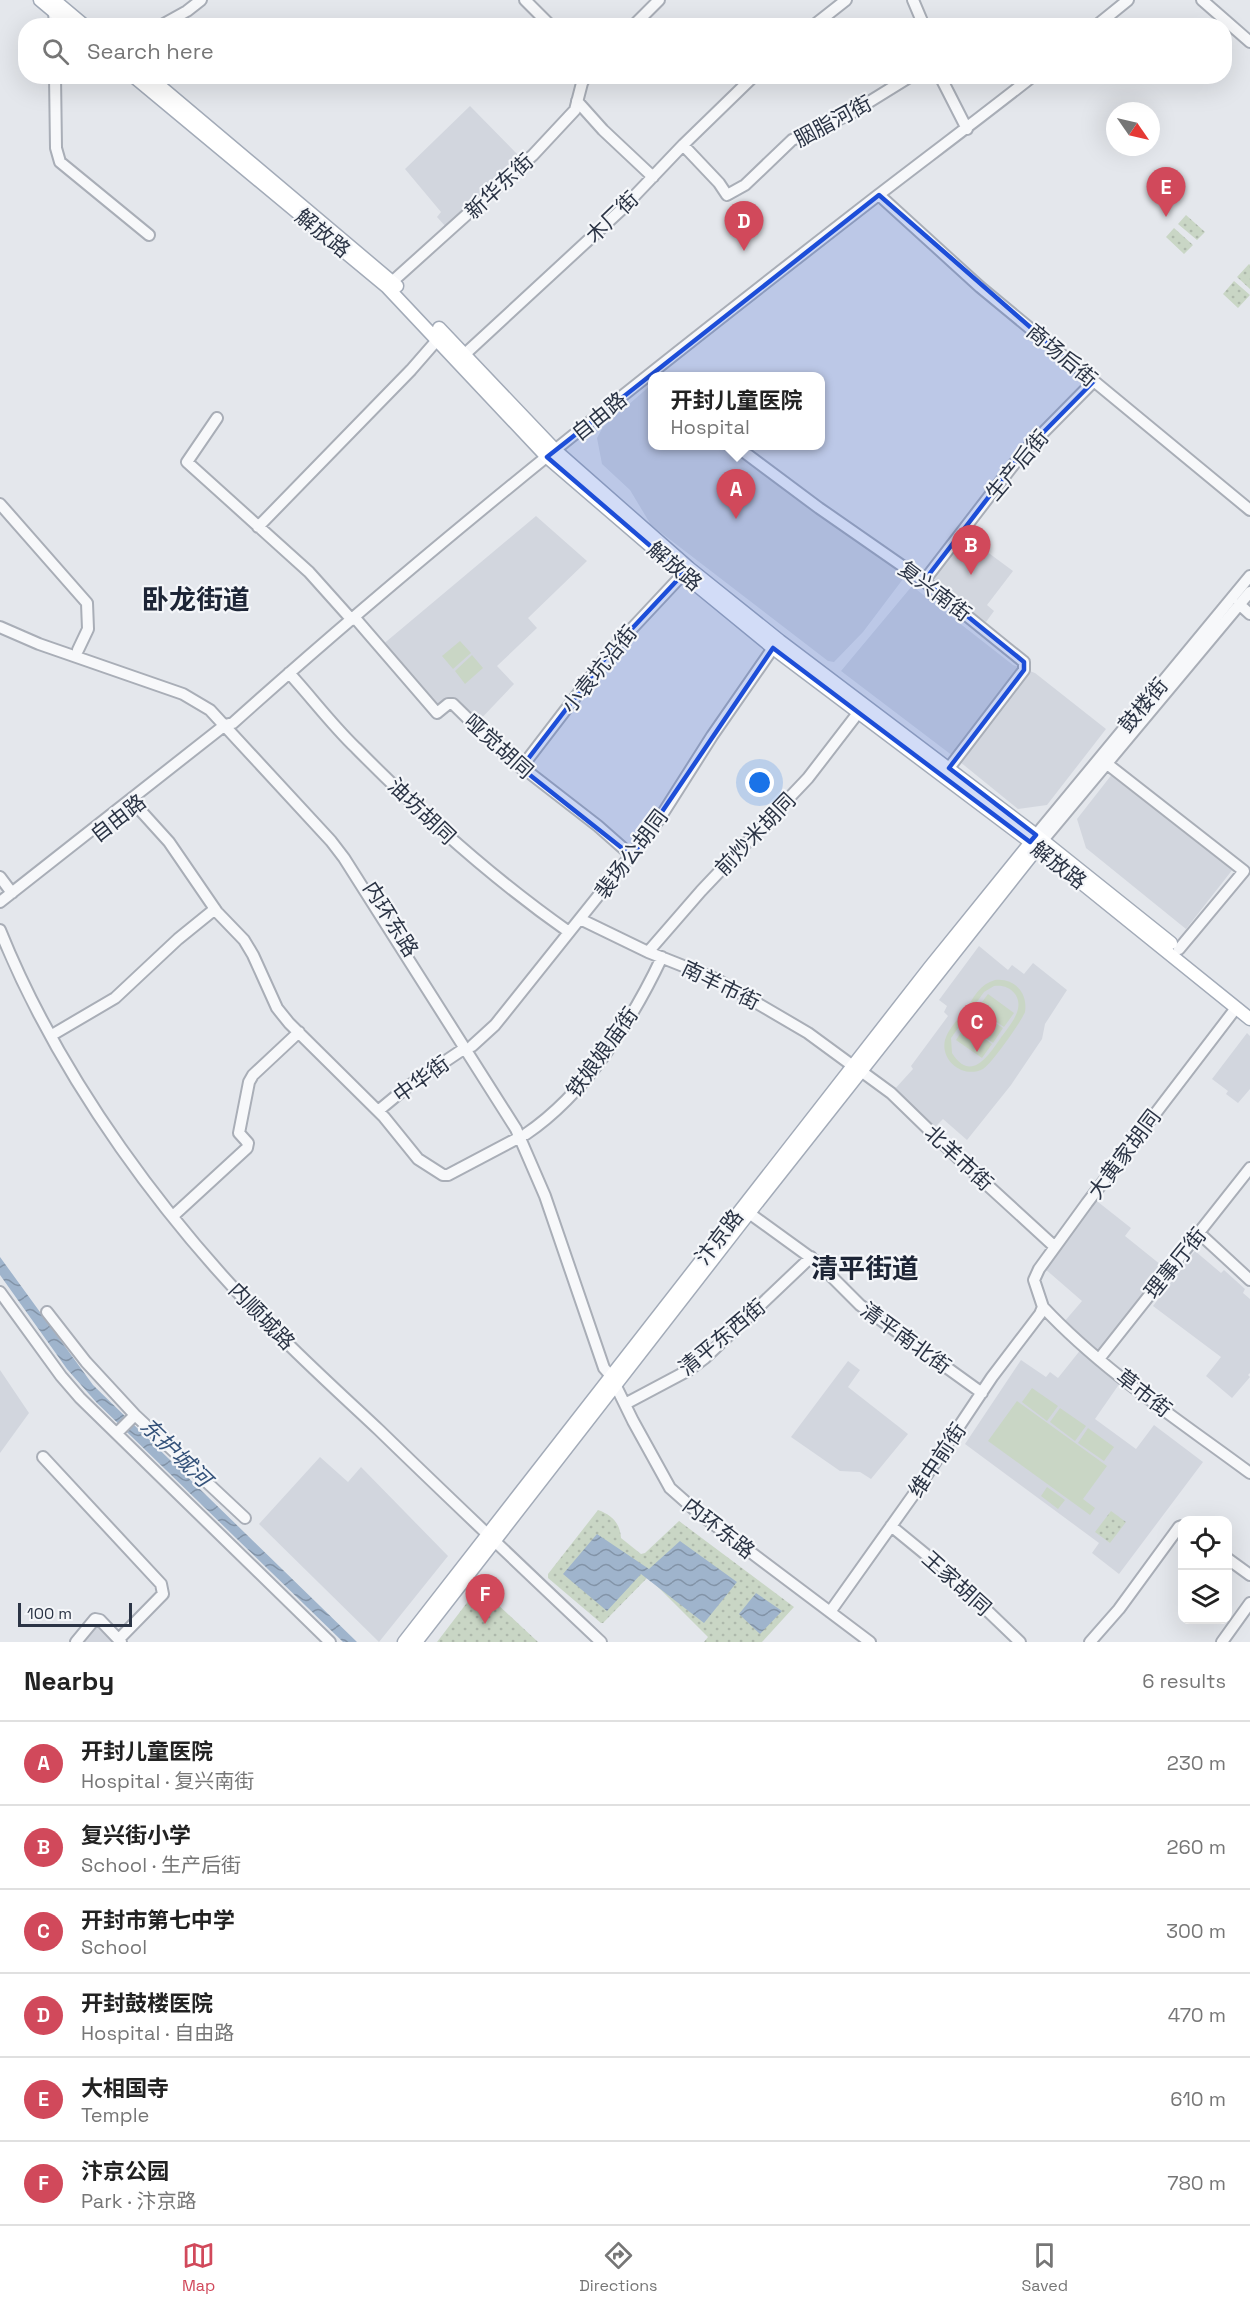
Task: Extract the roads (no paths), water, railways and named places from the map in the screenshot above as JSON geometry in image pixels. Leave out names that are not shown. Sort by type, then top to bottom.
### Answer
[{"type":"main road","points":[[40,0],[73,18]]},
{"type":"main road","points":[[54,6],[64,18]]},
{"type":"main road","name":"解放路","points":[[143,84],[374,275],[551,454],[683,574],[773,648],[858,713],[1037,841],[1179,950],[1250,1009]]},
{"type":"main road","name":"解放路","points":[[158,84],[393,281],[465,354],[551,454],[780,641],[949,768],[1250,1019]]},
{"type":"main road","name":"汴京路","points":[[416,1642],[491,1538],[613,1380],[1037,841]]},
{"type":"main road","name":"汴京路","points":[[613,1380],[749,1213],[857,1069]]},
{"type":"main road","name":"汴京路","points":[[404,1642],[491,1538]]},
{"type":"street","points":[[174,18],[201,0]]},
{"type":"street","points":[[525,0],[543,18]]},
{"type":"street","points":[[641,18],[659,0]]},
{"type":"street","points":[[820,18],[831,5],[846,0]]},
{"type":"street","points":[[913,0],[921,18]]},
{"type":"street","points":[[1106,18],[1128,0]]},
{"type":"street","points":[[1202,0],[1223,18]]},
{"type":"street","points":[[1232,26],[1250,42]]},
{"type":"street","points":[[55,84],[56,148],[60,162],[148,235]]},
{"type":"street","name":"新华东街","points":[[393,281],[533,156],[575,110],[582,84]]},
{"type":"street","name":"木厂街","points":[[465,354],[622,209],[746,84]]},
{"type":"street","name":"胭脂河街","points":[[683,145],[719,183],[727,195],[745,185],[792,140],[848,115],[898,84]]},
{"type":"street","points":[[944,84],[967,129]]},
{"type":"street","name":"自由路","points":[[662,372],[879,195],[1023,84]]},
{"type":"street","points":[[577,101],[603,130],[653,177]]},
{"type":"street","name":"商场后街","points":[[879,195],[980,287],[1250,510]]},
{"type":"street","points":[[258,527],[411,370],[438,339]]},
{"type":"street","name":"生产后街","points":[[924,581],[1021,455],[1093,382]]},
{"type":"street","name":"自由路","points":[[0,910],[230,726],[289,673],[551,454],[648,383]]},
{"type":"street","points":[[217,418],[187,462],[309,572],[353,619]]},
{"type":"street","name":"复兴南街","points":[[741,450],[819,508],[924,581],[1024,662],[1024,670],[949,768]]},
{"type":"street","points":[[0,504],[87,603],[88,629],[78,650]]},
{"type":"street","name":"小袁坑沿街","points":[[521,768],[610,652],[683,574]]},
{"type":"street","name":"鼓楼街","points":[[1037,841],[1250,576]]},
{"type":"street","name":"鼓楼街","points":[[1037,841],[1250,592]]},
{"type":"street","points":[[1239,604],[1250,614]]},
{"type":"street","name":"哑觉胡同","points":[[353,619],[437,713],[448,704],[453,704],[521,768],[598,826],[632,856]]},
{"type":"street","name":"内环东路","points":[[0,620],[186,688],[214,704],[230,726],[350,854],[469,1047],[512,1107],[523,1136],[551,1194],[609,1362],[613,1380],[662,1475],[674,1492],[870,1642]]},
{"type":"street","name":"内环东路","points":[[0,627],[39,644],[183,694],[210,710],[230,726]]},
{"type":"street","name":"裴场公胡同","points":[[469,1047],[495,1025],[632,856],[658,821],[718,726],[773,648]]},
{"type":"street","name":"油坊胡同","points":[[289,673],[354,747],[442,831],[494,877],[569,932]]},
{"type":"street","name":"前炒米胡同","points":[[648,952],[701,891],[808,778],[858,713]]},
{"type":"street","points":[[1106,763],[1244,871],[1179,950]]},
{"type":"street","points":[[133,802],[169,842],[215,909],[244,940],[277,1008],[298,1032],[378,1111]]},
{"type":"street","name":"自由路","points":[[0,902],[133,802]]},
{"type":"street","points":[[0,877],[12,893]]},
{"type":"street","points":[[52,1035],[115,998],[178,939],[215,909]]},
{"type":"street","name":"南羊市街","points":[[580,919],[648,952],[716,979],[784,1017],[857,1069]]},
{"type":"street","name":"内顺城路","points":[[0,930],[15,966],[68,1066],[135,1167],[173,1216],[282,1339],[601,1642]]},
{"type":"street","name":"铁娘娘庙街","points":[[378,1111],[418,1159],[443,1175],[523,1136],[561,1107],[581,1084],[648,988],[662,957]]},
{"type":"street","name":"大黄家胡同","points":[[1043,1307],[1034,1280],[1056,1247],[1236,1008]]},
{"type":"street","points":[[173,1216],[248,1148],[248,1143],[239,1133],[249,1082],[263,1065],[298,1032]]},
{"type":"street","name":"中华街","points":[[378,1111],[407,1087],[469,1047]]},
{"type":"street","name":"北羊市街","points":[[857,1069],[891,1093],[960,1160],[1056,1247]]},
{"type":"street","name":"理事厅街","points":[[1099,1359],[1250,1168]]},
{"type":"street","name":"清平南北街","points":[[749,1213],[811,1257],[860,1305],[982,1393]]},
{"type":"street","points":[[1199,1233],[1250,1280]]},
{"type":"street","name":"清平东西街","points":[[624,1404],[689,1370],[705,1358],[811,1257]]},
{"type":"street","points":[[0,1292],[61,1376],[80,1398],[126,1424],[245,1518]]},
{"type":"street","name":"草市街","points":[[1043,1307],[1099,1359],[1250,1473]]},
{"type":"street","name":"维中前街","points":[[830,1612],[1043,1307]]},
{"type":"street","points":[[46,1312],[86,1362],[126,1424],[330,1642]]},
{"type":"street","points":[[42,1457],[161,1584],[163,1594],[120,1641],[100,1620],[95,1619],[76,1642]]},
{"type":"street","name":"王家胡同","points":[[891,1526],[946,1571],[1020,1642]]},
{"type":"street","points":[[1090,1642],[1119,1609],[1178,1528]]},
{"type":"street","points":[[1232,1562],[1250,1575]]},
{"type":"street","points":[[1222,1642],[1250,1603]]},
{"type":"water","points":[[0,1257],[93,1385],[357,1642],[343,1642],[96,1402],[67,1369],[0,1275]]},
{"type":"water","points":[[597,1534],[649,1569],[680,1541],[737,1582],[704,1623],[641,1574],[607,1611],[563,1574]]},
{"type":"water","points":[[756,1593],[782,1611],[760,1634],[739,1614]]},
{"type":"place","name":"大相国寺","points":[[1166,217]]},
{"type":"place","name":"开封鼓楼医院","points":[[744,251]]},
{"type":"place","name":"开封儿童医院","points":[[736,519]]},
{"type":"place","name":"复兴街小学","points":[[971,575]]},
{"type":"place","name":"开封市第七中学","points":[[977,1052]]},
{"type":"place","name":"汴京公园","points":[[485,1624]]},
{"type":"district","name":"卧龙街道","points":[[196,599]]},
{"type":"district","name":"清平街道","points":[[865,1268]]},
{"type":"water label","name":"东护城河","points":[[176,1452]]}]
